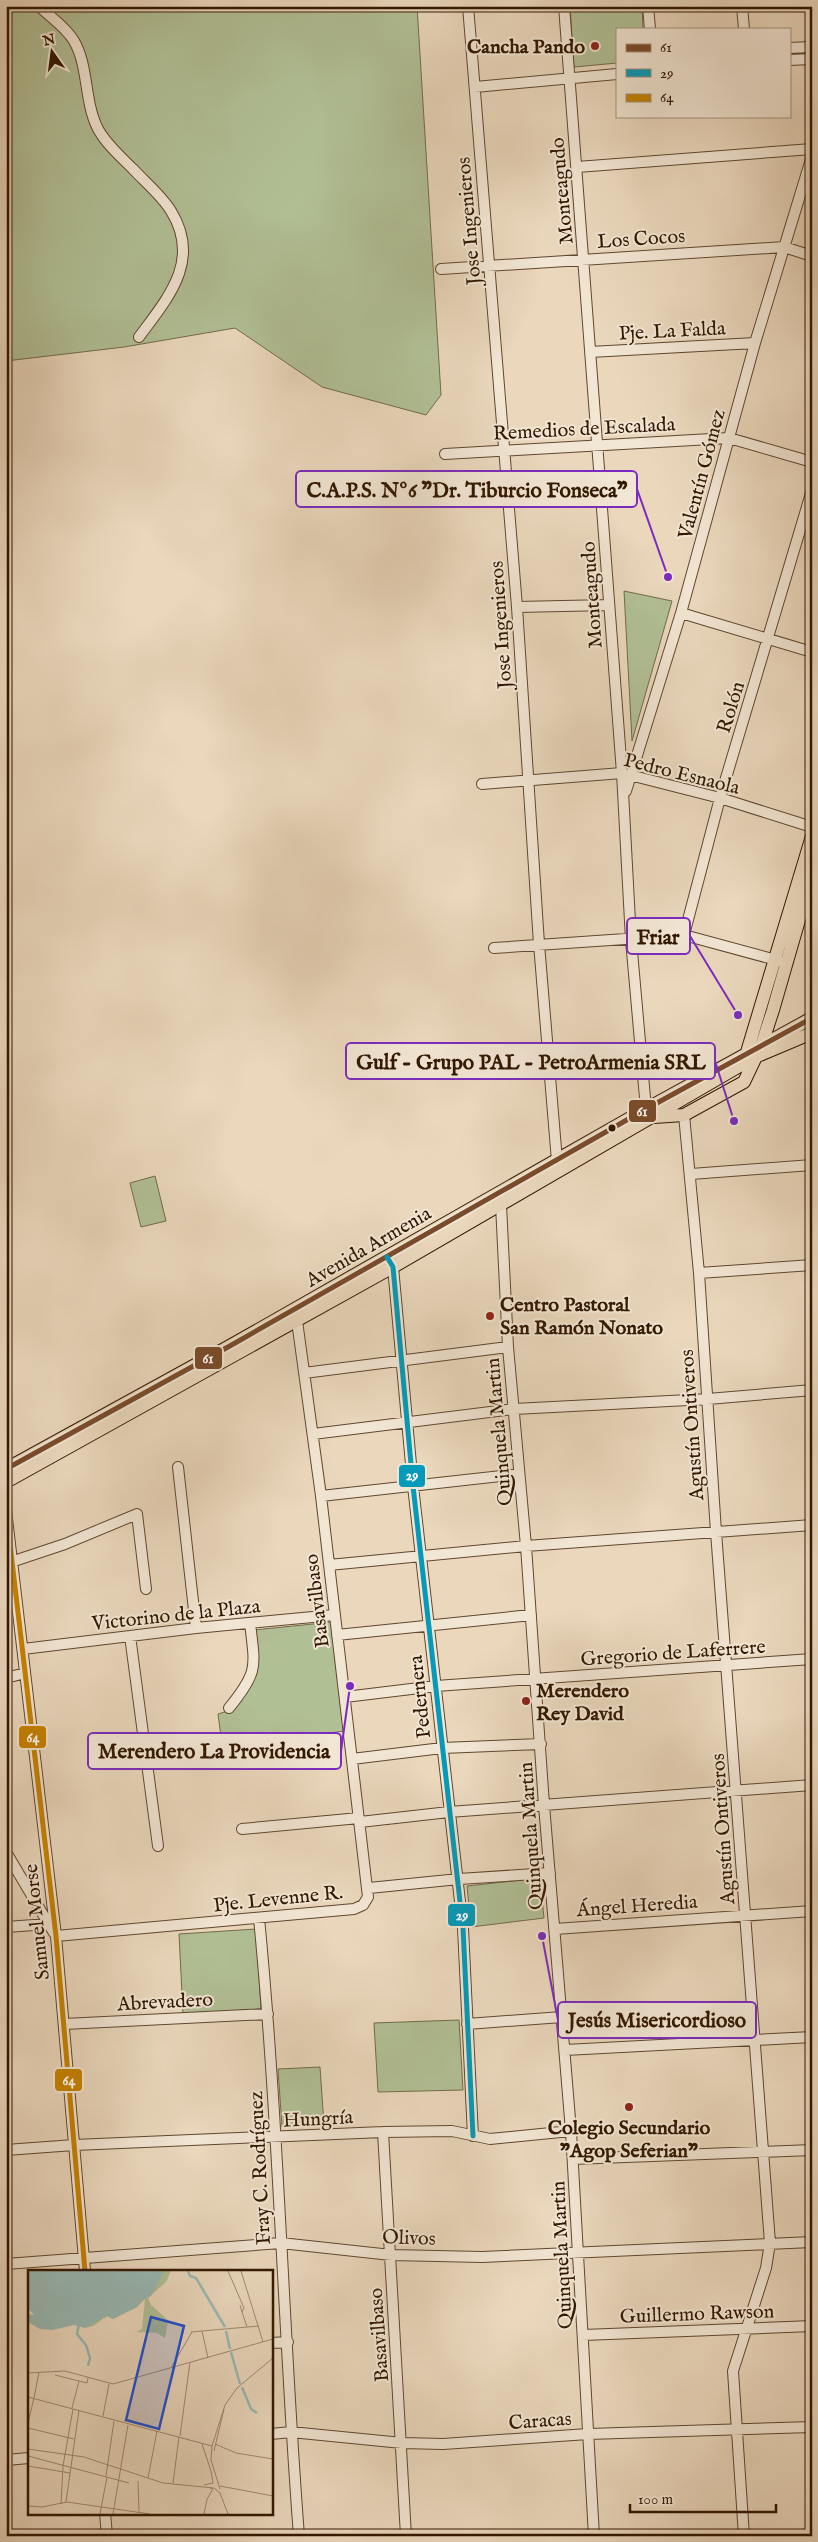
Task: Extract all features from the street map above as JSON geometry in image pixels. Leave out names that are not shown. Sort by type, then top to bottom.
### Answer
[{"type":"main road","points":[[648,1113],[684,1115],[744,1082],[780,961],[811,842]]},
{"type":"main road","points":[[762,1044],[773,1010],[780,961],[812,875]]},
{"type":"main road","points":[[773,1010],[783,1022],[800,1024]]},
{"type":"main road","points":[[751,1055],[762,1044],[812,1018]]},
{"type":"main road","points":[[751,1055],[812,1033]]},
{"type":"main road","name":"Avenida Armenia","points":[[6,1482],[751,1055]]},
{"type":"main road","name":"Avenida Armenia","points":[[498,1200],[557,1160],[648,1113]]},
{"type":"main road","name":"Avenida Armenia","points":[[6,1469],[294,1317]]},
{"type":"street","points":[[39,6],[64,30],[78,50],[88,98],[102,136],[171,211],[180,230],[184,255],[181,272],[174,287],[139,337]]},
{"type":"street","name":"Jose Ingenieros","points":[[468,6],[517,607],[539,944],[557,1160]]},
{"type":"street","name":"Monteagudo","points":[[564,6],[609,605],[627,773],[624,800],[631,940],[648,1113]]},
{"type":"street","points":[[648,6],[650,28]]},
{"type":"street","points":[[742,6],[744,28]]},
{"type":"street","points":[[790,48],[812,47]]},
{"type":"street","points":[[790,60],[812,58]]},
{"type":"street","points":[[475,87],[616,74]]},
{"type":"street","points":[[577,167],[812,149]]},
{"type":"street","name":"Valentín Gómez","points":[[627,773],[681,612],[755,343],[812,156]]},
{"type":"street","name":"Los Cocos","points":[[441,269],[784,247],[812,256]]},
{"type":"street","name":"Pje. La Falda","points":[[590,352],[755,343]]},
{"type":"street","name":"Remedios de Escalada","points":[[445,454],[729,438],[812,462]]},
{"type":"street","name":"Rolón","points":[[684,935],[720,798],[812,490]]},
{"type":"street","points":[[517,607],[609,605]]},
{"type":"street","points":[[681,612],[812,652]]},
{"type":"street","name":"Pedro Esnaola","points":[[482,784],[627,773],[720,798],[812,827]]},
{"type":"street","points":[[494,948],[684,935],[780,961]]},
{"type":"street","name":"Agustín Ontiveros","points":[[684,1115],[699,1273],[716,1532],[770,2243],[766,2268],[734,2371],[744,2536]]},
{"type":"street","points":[[691,1174],[812,1165]]},
{"type":"street","name":"Quinquela Martin","points":[[498,1200],[508,1347],[526,1546],[544,1805],[571,2131],[594,2536]]},
{"type":"street","name":"Pedernera","points":[[390,1262],[413,1486],[463,1928],[473,2136]]},
{"type":"street","points":[[699,1273],[812,1265]]},
{"type":"street","name":"Basavilbaso","points":[[294,1317],[313,1434],[359,1820],[369,1888]]},
{"type":"street","points":[[304,1373],[508,1347]]},
{"type":"street","points":[[313,1434],[514,1409],[708,1399],[812,1390]]},
{"type":"street","points":[[178,1467],[196,1628]]},
{"type":"street","points":[[321,1496],[519,1474]]},
{"type":"street","name":"Samuel Morse","points":[[6,1510],[14,1561],[25,1673],[56,1936],[85,2270]]},
{"type":"street","points":[[14,1561],[65,1544],[137,1514],[146,1588]]},
{"type":"street","points":[[329,1565],[526,1546],[812,1525]]},
{"type":"street","points":[[337,1635],[429,1624],[531,1615]]},
{"type":"street","name":"Victorino de la Plaza","points":[[23,1649],[250,1622],[334,1616]]},
{"type":"street","points":[[229,1708],[249,1681],[255,1666],[250,1622]]},
{"type":"street","points":[[130,1636],[158,1846]]},
{"type":"street","name":"Gregorio de Laferrere","points":[[345,1697],[436,1686],[727,1666],[812,1658]]},
{"type":"street","points":[[8,1674],[25,1673]]},
{"type":"street","points":[[352,1760],[442,1748],[541,1744]]},
{"type":"street","points":[[242,1829],[812,1785]]},
{"type":"street","points":[[6,1852],[56,1936]]},
{"type":"street","name":"Pje. Levenne R.","points":[[56,1936],[354,1909],[363,1905],[368,1897],[369,1888],[458,1879],[550,1873]]},
{"type":"street","name":"Ángel Heredia","points":[[555,1929],[812,1910]]},
{"type":"street","name":"Fray C. Rodríguez","points":[[259,1918],[268,2014],[288,2342],[291,2432],[300,2536]]},
{"type":"street","points":[[6,1927],[48,1924]]},
{"type":"street","name":"Abrevadero","points":[[64,2024],[268,2014]]},
{"type":"street","points":[[467,2024],[562,2017]]},
{"type":"street","points":[[564,2050],[812,2037]]},
{"type":"street","name":"Hungría","points":[[6,2150],[74,2145],[384,2132],[452,2131],[490,2139],[571,2131]]},
{"type":"street","name":"Basavilbaso","points":[[384,2132],[406,2536]]},
{"type":"street","points":[[573,2159],[812,2150]]},
{"type":"street","name":"Olivos","points":[[6,2264],[281,2242],[391,2255],[482,2257],[812,2242]]},
{"type":"street","name":"Guillermo Rawson","points":[[583,2335],[812,2326]]},
{"type":"street","points":[[272,2343],[288,2342]]},
{"type":"street","name":"Caracas","points":[[272,2434],[291,2432],[402,2443],[469,2442],[588,2434],[737,2431],[812,2427]]},
{"type":"street","points":[[6,2460],[28,2458]]},
{"type":"street","points":[[105,2514],[107,2536]]},
{"type":"green space","points":[[6,6],[417,6],[441,395],[426,415],[322,387],[235,328],[124,347],[6,361]]},
{"type":"green space","name":"Cancha Pando","points":[[570,6],[642,6],[643,28],[616,28],[616,63],[574,67]]},
{"type":"green space","points":[[624,591],[672,601],[632,741]]},
{"type":"green space","points":[[155,1176],[166,1221],[141,1227],[130,1183]]},
{"type":"green space","points":[[332,1622],[345,1731],[296,1737],[297,1747],[224,1759],[218,1714],[231,1710],[243,1696],[254,1630]]},
{"type":"green space","points":[[540,1878],[544,1918],[471,1927],[467,1886]]},
{"type":"green space","points":[[256,1929],[261,2009],[183,2014],[179,1934]]},
{"type":"green space","points":[[459,2020],[463,2090],[378,2092],[374,2023]]},
{"type":"green space","points":[[320,2067],[324,2125],[282,2127],[278,2069]]},
{"type":"transit line","name":"61","points":[[6,1469],[228,1347],[646,1109],[812,1018]]},
{"type":"transit line","name":"29","points":[[387,1257],[393,1267],[413,1486],[463,1928],[473,2136]]},
{"type":"transit line","name":"64","points":[[6,1510],[56,1936],[85,2270]]},
{"type":"place","name":"Cancha Pando","points":[[595,46]]},
{"type":"place","name":"C.A.P.S. Nº6 \"Dr. Tiburcio Fonseca\"","points":[[668,577]]},
{"type":"place","name":"Friar","points":[[738,1015]]},
{"type":"place","name":"Gulf - Grupo PAL - PetroArmenia SRL","points":[[734,1121]]},
{"type":"place","name":"Centro Pastoral San Ramón Nonato","points":[[490,1316]]},
{"type":"place","name":"Merendero La Providencia","points":[[350,1686]]},
{"type":"place","name":"Merendero Rey David","points":[[526,1701]]},
{"type":"place","name":"Jesús Misericordioso","points":[[542,1936]]},
{"type":"place","name":"Colegio Secundario \"Agop Seferian\"","points":[[629,2107]]}]
